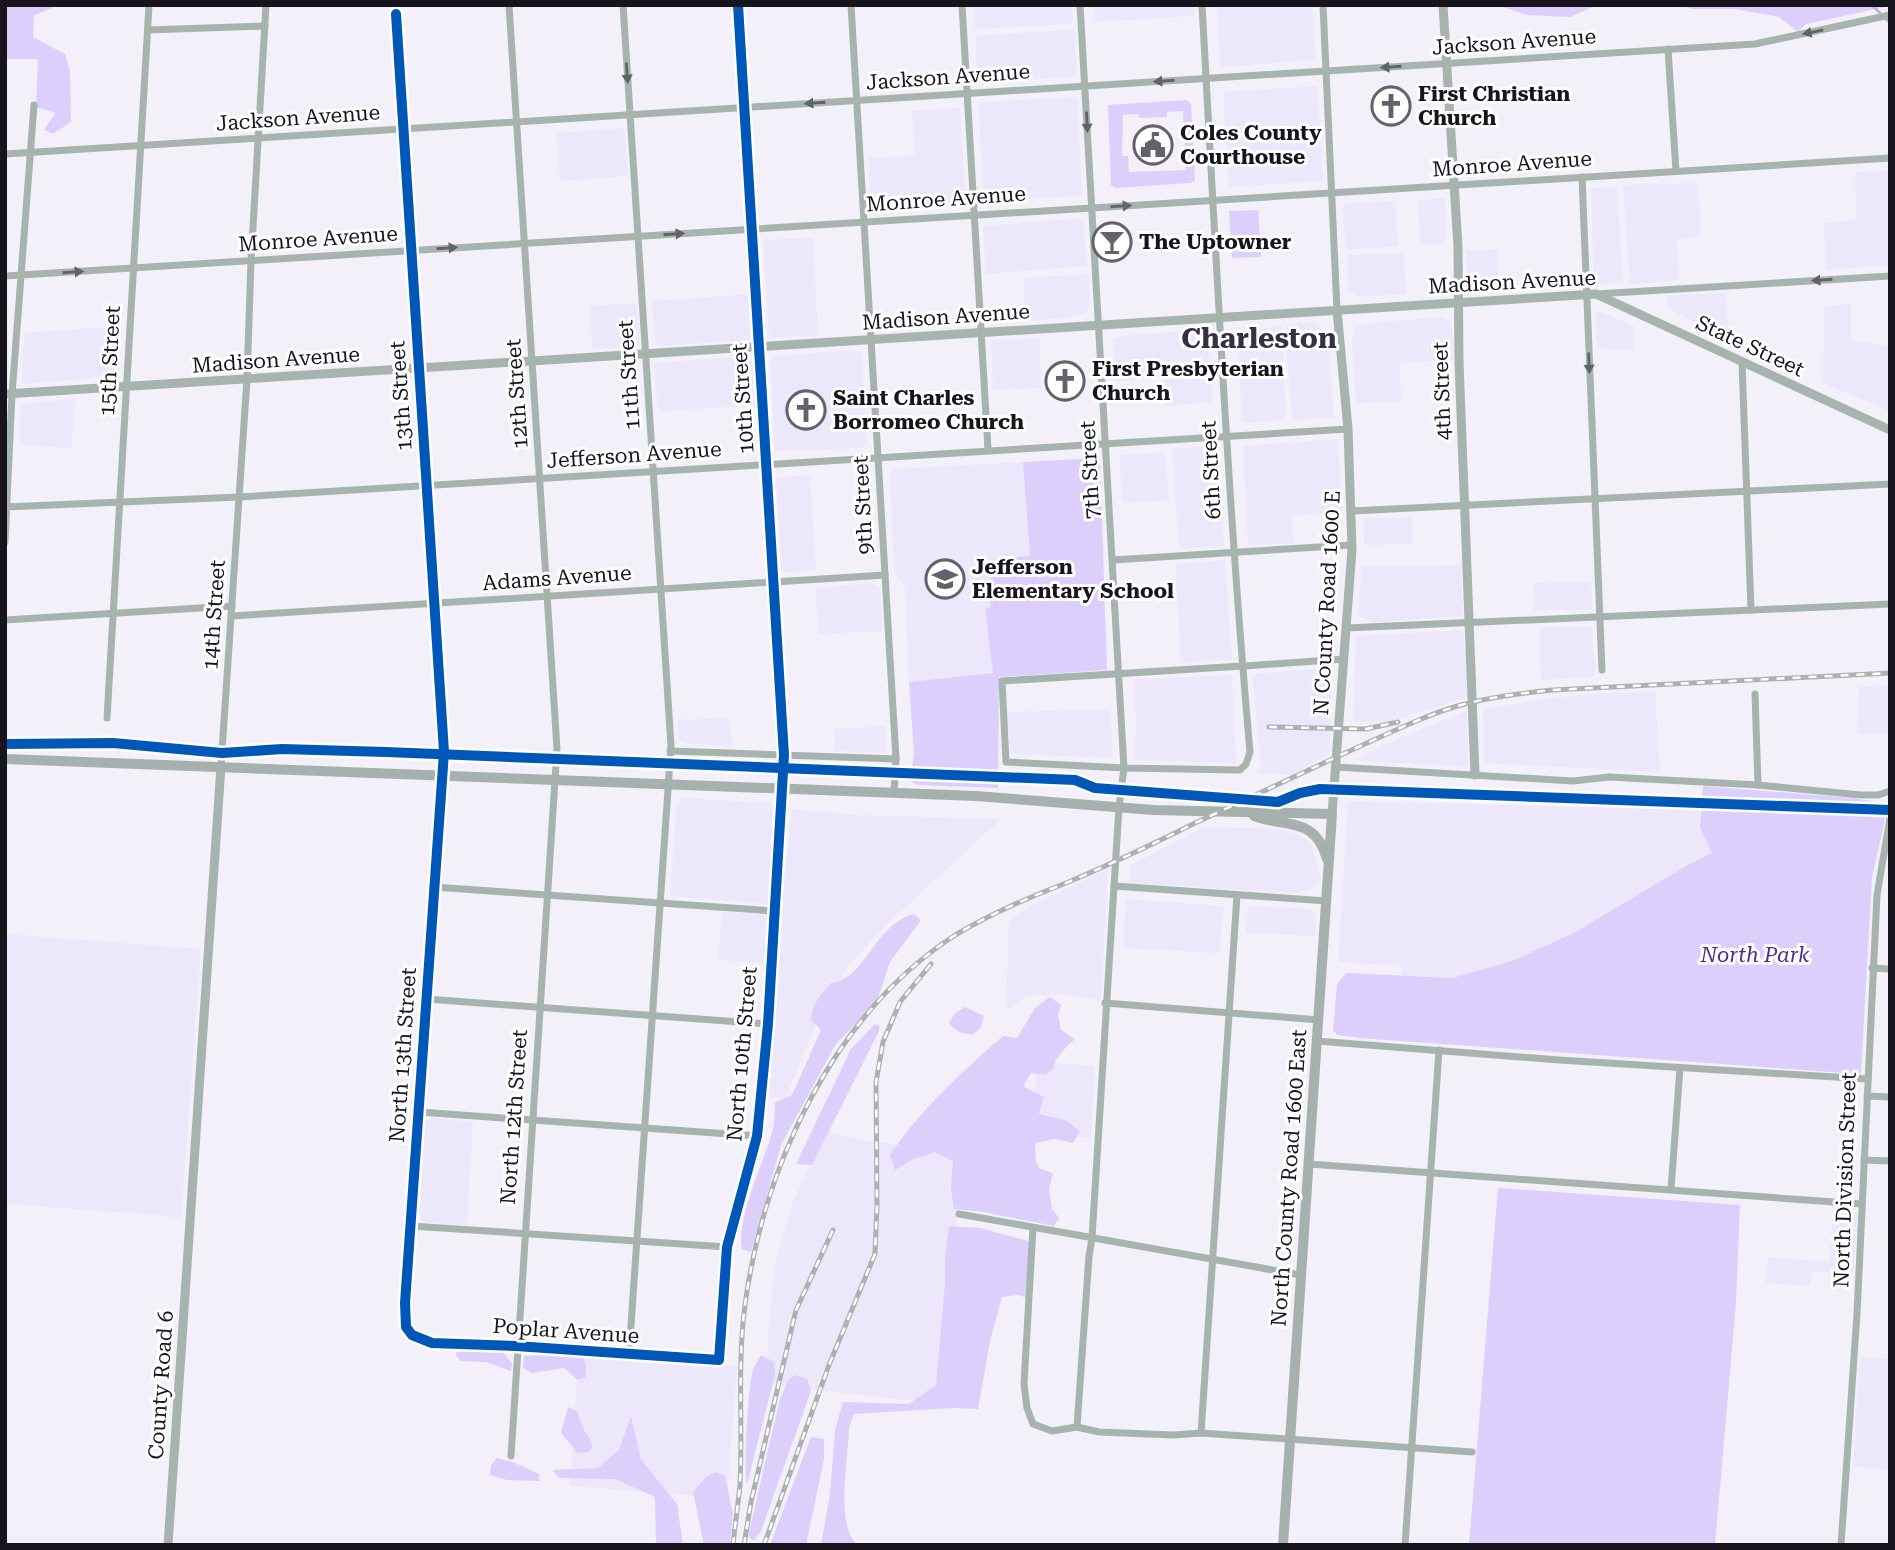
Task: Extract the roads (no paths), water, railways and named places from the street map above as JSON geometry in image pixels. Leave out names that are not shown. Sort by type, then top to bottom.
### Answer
[{"type":"main road","points":[[5,759],[1005,797],[1119,807],[1332,814]]},
{"type":"main road","points":[[1243,812],[1267,820],[1302,825],[1318,838],[1329,866]]},
{"type":"main road","name":"North County Road 1600 East","points":[[1283,1545],[1332,814]]},
{"type":"street","name":"15th Street","points":[[107,718],[149,5]]},
{"type":"street","name":"14th Street","points":[[190,1227],[247,379],[251,261],[267,5]]},
{"type":"street","name":"12th Street","points":[[509,5],[557,749],[555,780]]},
{"type":"street","name":"11th Street","points":[[623,5],[670,751],[629,1354]]},
{"type":"street","name":"10th Street","points":[[738,5],[784,755],[781,789]]},
{"type":"street","name":"9th Street","points":[[851,5],[896,759],[894,793]]},
{"type":"street","points":[[962,5],[988,450]]},
{"type":"street","name":"7th Street","points":[[1077,1427],[1092,1238],[1105,1003],[1124,768],[1080,5]]},
{"type":"street","name":"6th Street","points":[[1124,768],[1240,770],[1247,764],[1250,752],[1234,553],[1202,5]]},
{"type":"street","points":[[1323,5],[1337,310]]},
{"type":"street","name":"4th Street","points":[[1443,5],[1458,247],[1457,302],[1475,775]]},
{"type":"street","name":"13th Street","points":[[396,14],[444,752],[442,776]]},
{"type":"street","name":"Jackson Avenue","points":[[5,154],[1755,44],[1890,15]]},
{"type":"street","points":[[148,30],[265,26]]},
{"type":"street","points":[[1668,49],[1675,171]]},
{"type":"street","points":[[5,542],[8,394],[21,275],[34,105]]},
{"type":"street","name":"Monroe Avenue","points":[[5,276],[1890,158]]},
{"type":"street","points":[[1582,177],[1591,294],[1594,498],[1602,670]]},
{"type":"street","name":"Madison Avenue","points":[[8,394],[1890,276]]},
{"type":"street","name":"State Street","points":[[1591,294],[1890,430]]},
{"type":"street","name":"N County Road 1600 E","points":[[1332,814],[1352,511],[1348,429],[1337,310]]},
{"type":"street","points":[[1742,362],[1751,610]]},
{"type":"street","name":"Jefferson Avenue","points":[[6,507],[239,497],[1348,429]]},
{"type":"street","points":[[1352,511],[1890,484]]},
{"type":"street","points":[[1113,560],[1351,545]]},
{"type":"street","name":"Adams Avenue","points":[[231,616],[885,575]]},
{"type":"street","points":[[1346,628],[1890,604]]},
{"type":"street","points":[[5,620],[232,606]]},
{"type":"street","points":[[1124,768],[1006,762],[1002,681],[1344,659]]},
{"type":"street","points":[[1755,694],[1758,785]]},
{"type":"street","points":[[670,751],[896,759]]},
{"type":"street","points":[[1336,767],[1573,781],[1609,777],[1861,794],[1890,791]]},
{"type":"street","name":"North 13th Street","points":[[412,1335],[406,1327],[405,1316],[442,776]]},
{"type":"street","name":"North 12th Street","points":[[510,1455],[555,780]]},
{"type":"street","name":"North 10th Street","points":[[719,1360],[727,1247],[757,1136],[768,1024],[781,789]]},
{"type":"street","name":"North Division Street","points":[[1841,1545],[1862,1204],[1872,968],[1877,895],[1890,818]]},
{"type":"street","points":[[1114,886],[1327,901]]},
{"type":"street","points":[[434,887],[773,911]]},
{"type":"street","points":[[1201,1433],[1237,895]]},
{"type":"street","points":[[1872,968],[1890,969]]},
{"type":"street","points":[[426,999],[768,1024]]},
{"type":"street","points":[[1105,1003],[1319,1020]]},
{"type":"street","points":[[1317,1041],[1867,1079]]},
{"type":"street","points":[[1405,1545],[1439,1050]]},
{"type":"street","points":[[1671,1189],[1680,1068]]},
{"type":"street","points":[[1867,1096],[1890,1097]]},
{"type":"street","points":[[419,1112],[757,1136]]},
{"type":"street","points":[[1864,1160],[1890,1161]]},
{"type":"street","points":[[1309,1164],[1862,1204]]},
{"type":"street","points":[[960,1214],[1301,1275]]},
{"type":"street","points":[[411,1226],[727,1247]]},
{"type":"street","name":"County Road 6","points":[[168,1545],[190,1227]]},
{"type":"street","points":[[1033,1228],[1024,1384],[1027,1408],[1033,1424],[1052,1432],[1077,1427],[1111,1432],[1174,1435],[1201,1433],[1472,1452]]},
{"type":"street","name":"Poplar Avenue","points":[[412,1335],[432,1343],[719,1360]]},
{"type":"waterway","points":[[1872,5],[1890,23]]},
{"type":"railway","points":[[733,1545],[740,1485],[741,1372],[745,1305],[769,1199],[788,1147],[812,1096],[841,1049],[875,1005],[913,967],[957,934],[1024,900],[1114,862],[1395,730],[1461,705],[1553,690],[1890,673]]},
{"type":"railway","points":[[1269,727],[1366,729],[1398,722]]},
{"type":"railway","points":[[764,1545],[829,1365],[875,1254],[876,1082],[883,1042],[900,1002],[931,964]]},
{"type":"railway","points":[[744,1545],[751,1502],[796,1310],[833,1230]]},
{"type":"place","name":"First Christian Church","points":[[1391,106]]},
{"type":"place","name":"Coles County Courthouse","points":[[1153,145]]},
{"type":"place","name":"The Uptowner","points":[[1112,242]]},
{"type":"place","name":"First Presbyterian Church","points":[[1065,381]]},
{"type":"place","name":"Saint Charles Borromeo Church","points":[[806,410]]},
{"type":"place","name":"Jefferson Elementary School","points":[[945,579]]},
{"type":"district","name":"Charleston","points":[[1259,338]]},
{"type":"park label","name":"North Park","points":[[1755,955]]}]
